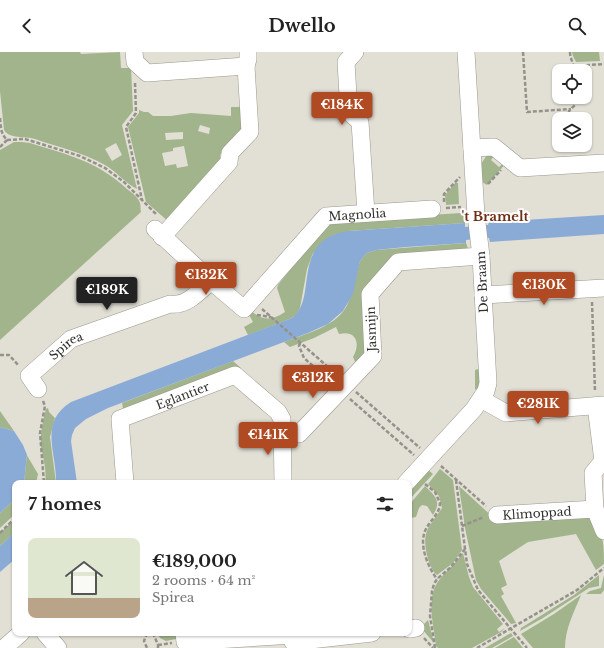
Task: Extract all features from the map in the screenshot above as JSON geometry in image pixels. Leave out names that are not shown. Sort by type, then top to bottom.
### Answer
[{"type":"street","points":[[355,52],[346,62],[349,112],[360,122],[366,213]]},
{"type":"street","name":"De Braam","points":[[409,480],[481,399],[486,391],[488,383],[466,52]]},
{"type":"street","points":[[137,60],[147,73],[247,59],[250,132],[230,153],[229,162],[158,233],[211,281]]},
{"type":"street","points":[[472,148],[494,147],[520,168],[604,162]]},
{"type":"street","name":"Magnolia","points":[[211,281],[244,310],[326,216],[438,209]]},
{"type":"street","name":"Jasmijn","points":[[344,387],[373,356],[370,294],[398,262],[480,251]]},
{"type":"street","name":"Spirea","points":[[33,382],[71,339],[170,304],[176,305],[188,301],[211,281]]},
{"type":"street","points":[[483,295],[598,288]]},
{"type":"street","name":"Eglantier","points":[[125,480],[120,419],[235,375],[278,412],[282,419],[283,480]]},
{"type":"street","points":[[282,428],[299,434],[344,387]]},
{"type":"street","points":[[481,399],[506,413],[600,406],[603,461],[593,473],[595,509],[604,531]]},
{"type":"street","name":"Klimoppad","points":[[497,515],[595,509]]},
{"type":"street","points":[[4,648],[18,636]]},
{"type":"street","points":[[48,636],[58,648]]},
{"type":"street","points":[[184,636],[185,642],[293,640],[338,636]]},
{"type":"path","points":[[523,52],[527,112],[571,109]]},
{"type":"path","points":[[570,52],[573,64]]},
{"type":"path","points":[[0,147],[7,140],[25,139],[80,156],[105,168],[124,182],[142,201],[126,127],[136,113],[135,81],[137,60]]},
{"type":"path","points":[[592,65],[604,64]]},
{"type":"path","points":[[569,112],[576,104]]},
{"type":"path","points":[[0,118],[1,131],[7,140]]},
{"type":"path","points":[[474,175],[460,177],[444,194],[438,209],[475,205],[484,190],[511,160]]},
{"type":"path","points":[[598,288],[600,406]]},
{"type":"path","points":[[273,318],[344,387],[427,460]]},
{"type":"path","points":[[300,343],[299,346],[304,358],[344,387],[427,460]]},
{"type":"path","points":[[0,355],[9,355],[33,382],[45,406],[40,433],[44,480]]},
{"type":"path","name":"Klimoppad","points":[[427,460],[456,480],[497,515]]},
{"type":"path","points":[[456,480],[467,564],[478,590],[527,648]]},
{"type":"path","points":[[425,484],[435,492],[440,503],[438,511],[425,530],[424,542],[429,567],[437,578]]},
{"type":"path","points":[[462,526],[475,520],[497,515]]},
{"type":"path","points":[[0,532],[12,521]]},
{"type":"path","points":[[435,648],[430,616],[432,591],[437,578],[451,567],[465,549]]},
{"type":"path","points":[[477,648],[577,590],[604,568]]},
{"type":"path","points":[[146,636],[144,641],[147,648]]},
{"type":"path","points":[[154,636],[158,648]]},
{"type":"green space","points":[[0,52],[80,52],[81,54],[120,52],[121,68],[131,68],[133,111],[122,125],[137,189],[105,165],[88,157],[35,139],[13,136],[6,133],[4,130],[0,91]],"holes":[[[116,143],[122,155],[112,161],[105,149]]]},
{"type":"green space","points":[[572,52],[599,52],[600,61],[576,62]]},
{"type":"green space","points":[[231,107],[241,107],[243,130],[220,155],[220,162],[169,222],[146,202],[128,127],[139,113],[139,110],[148,112],[153,116],[171,116],[191,113],[231,116]],"holes":[[[200,125],[210,128],[209,134],[198,131]],[[183,132],[183,139],[166,140],[165,133]],[[184,146],[188,166],[177,168],[176,164],[165,166],[162,153],[173,151],[173,148]]]},
{"type":"green space","points":[[14,142],[30,143],[69,155],[93,165],[116,179],[135,195],[140,203],[141,212],[0,340],[0,150]]},
{"type":"green space","points":[[496,154],[491,160],[499,167],[506,161],[507,162],[487,185],[482,182],[481,164],[487,155]]},
{"type":"green space","points":[[455,183],[458,183],[459,204],[446,205],[445,195]]},
{"type":"green space","points":[[462,213],[464,215],[465,223],[348,231],[313,253],[307,269],[300,308],[297,314],[292,318],[248,335],[244,327],[253,322],[248,313],[250,310],[254,314],[263,318],[276,317],[285,312],[277,288],[278,285],[328,221]]},
{"type":"green space","points":[[466,243],[469,251],[395,257],[365,292],[369,353],[357,366],[353,357],[357,347],[355,339],[349,334],[339,334],[336,327],[314,338],[290,347],[284,342],[320,328],[337,318],[344,311],[352,293],[360,261],[367,253],[376,250]]},
{"type":"green space","points":[[233,361],[241,368],[124,413],[122,403]]},
{"type":"green space","points":[[478,369],[482,374],[480,392],[475,389],[475,370]]},
{"type":"green space","points":[[48,408],[49,412],[55,418],[50,437],[56,480],[45,480],[41,436],[46,409]]},
{"type":"green space","points":[[0,411],[14,431],[0,427]]},
{"type":"green space","points":[[27,455],[38,474],[37,480],[24,480]]},
{"type":"green space","points":[[427,469],[433,474],[412,497],[412,486]]},
{"type":"green space","points":[[440,469],[453,480],[462,550],[453,563],[437,575],[431,568],[429,562],[425,539],[429,527],[442,508],[439,496],[428,484]]},
{"type":"green space","points":[[425,486],[436,499],[436,510],[433,515],[427,506],[422,505],[419,508],[416,517],[412,518],[412,501]]},
{"type":"green space","points":[[459,486],[496,520],[589,514],[602,538],[604,548],[604,564],[596,570],[576,534],[528,542],[499,561],[507,585],[501,588],[504,594],[501,596],[516,623],[511,624],[481,589],[476,580],[465,528]]},
{"type":"green space","points":[[12,502],[12,517],[0,528],[0,513]]},
{"type":"green space","points":[[12,522],[12,535],[0,546],[0,533]]},
{"type":"green space","points":[[463,553],[473,587],[503,624],[497,629],[499,632],[505,628],[501,632],[472,648],[438,648],[436,646],[432,620],[432,602],[435,586]]},
{"type":"green space","points":[[599,575],[599,586],[589,588],[520,631],[521,628],[574,595]]},
{"type":"green space","points":[[604,575],[604,590],[601,594],[586,594],[590,591],[601,588]]},
{"type":"green space","points":[[581,595],[568,627],[565,648],[533,648],[521,634],[554,614]]},
{"type":"green space","points":[[428,620],[434,643],[422,629],[422,626]]},
{"type":"green space","points":[[511,633],[513,636],[492,648],[485,648]]},
{"type":"green space","points":[[159,636],[178,636],[176,639],[166,641]]},
{"type":"green space","points":[[514,637],[523,648],[495,648]]},
{"type":"water","points":[[604,215],[604,234],[490,242],[489,238],[466,240],[466,243],[376,250],[367,253],[360,261],[353,294],[343,311],[328,324],[308,333],[108,408],[86,419],[75,428],[71,441],[77,480],[56,480],[52,449],[52,429],[55,419],[61,410],[71,402],[292,318],[300,309],[304,297],[311,258],[318,246],[330,237],[348,231],[465,223],[465,227],[488,225],[489,222]]},
{"type":"water","points":[[0,427],[14,431],[23,445],[27,455],[24,480],[12,480],[12,502],[0,513]]},
{"type":"water","points":[[12,535],[12,562],[0,572],[0,546]]},
{"type":"district","name":"'t Bramelt","points":[[495,216]]}]
